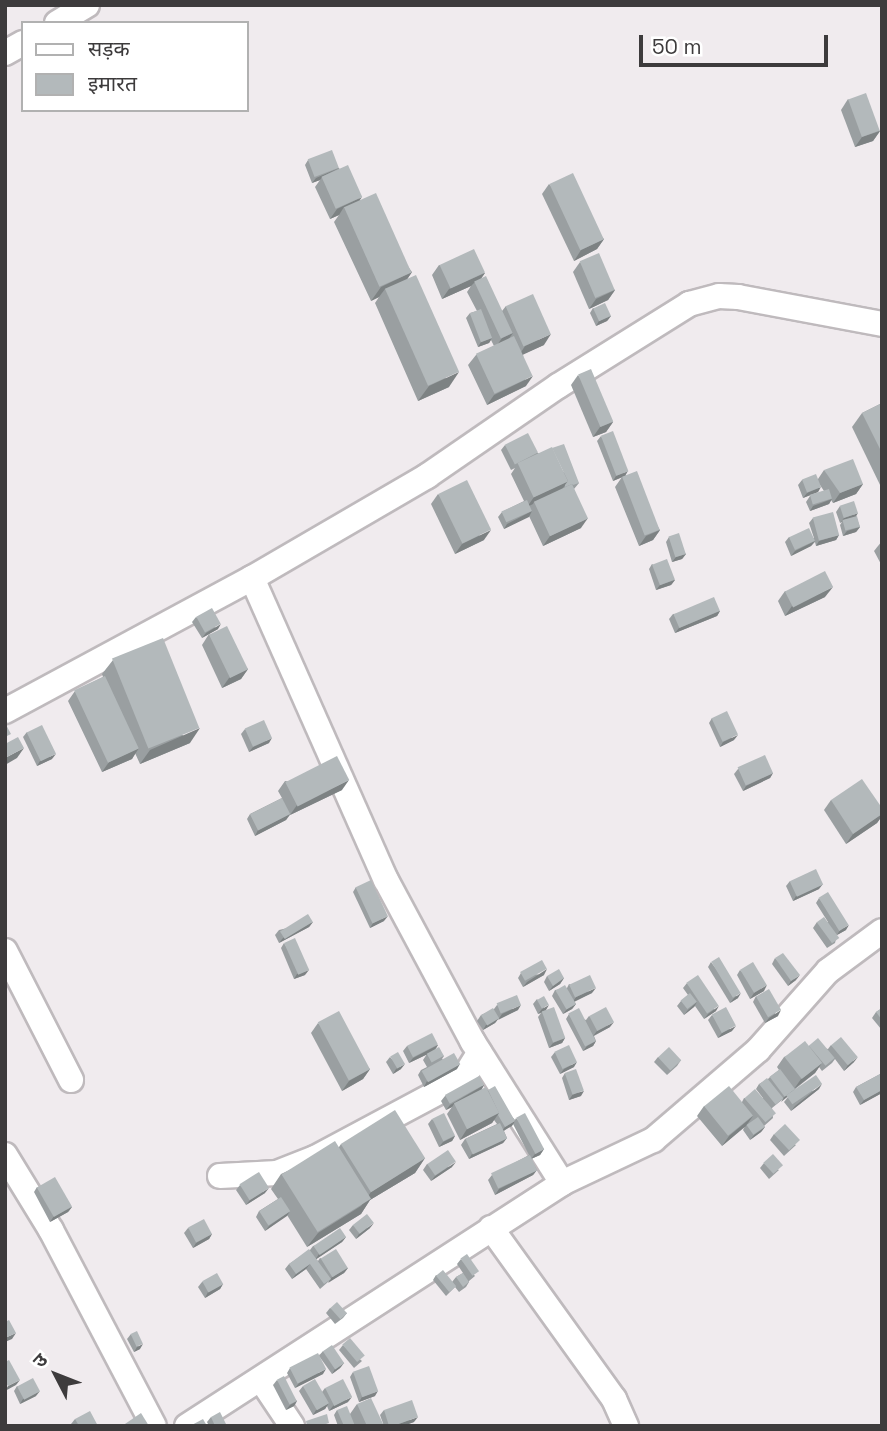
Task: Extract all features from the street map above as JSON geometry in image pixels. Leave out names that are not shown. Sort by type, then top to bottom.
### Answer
[{"type":"street","points":[[60,21],[87,5]]},
{"type":"street","points":[[5,53],[21,44]]},
{"type":"street","points":[[5,711],[252,578],[427,476],[558,386],[702,298],[738,297],[882,324]]},
{"type":"street","points":[[252,578],[386,880],[479,1053],[562,1183]]},
{"type":"street","points":[[187,1426],[262,1381],[562,1183],[653,1140],[758,1050],[828,971],[882,931]]},
{"type":"street","points":[[5,951],[71,1080]]},
{"type":"street","points":[[220,1176],[277,1173],[316,1157],[463,1079],[479,1053]]},
{"type":"street","points":[[5,1155],[51,1230],[154,1426]]},
{"type":"street","points":[[491,1228],[614,1399],[626,1426]]},
{"type":"street","points":[[262,1381],[292,1426]]},
{"type":"building","points":[[866,93],[880,131],[862,137],[848,99]]},
{"type":"building","points":[[332,150],[339,168],[315,177],[308,159]]},
{"type":"building","points":[[348,165],[362,197],[336,209],[322,177]]},
{"type":"building","points":[[573,173],[604,239],[580,250],[549,184]]},
{"type":"building","points":[[376,193],[411,272],[379,287],[344,207]]},
{"type":"building","points":[[474,249],[485,273],[451,289],[440,265]]},
{"type":"building","points":[[599,253],[615,290],[595,298],[580,261]]},
{"type":"building","points":[[416,275],[459,372],[428,386],[385,289]]},
{"type":"building","points":[[486,276],[513,333],[501,339],[474,281]]},
{"type":"building","points":[[533,294],[551,334],[523,346],[506,306]]},
{"type":"building","points":[[605,303],[611,316],[599,321],[593,308]]},
{"type":"building","points":[[481,309],[492,338],[481,342],[470,313]]},
{"type":"building","points":[[514,336],[533,376],[495,394],[476,354]]},
{"type":"building","points":[[591,369],[613,421],[600,427],[578,374]]},
{"type":"building","points":[[882,403],[882,453],[862,413]]},
{"type":"building","points":[[613,431],[628,471],[616,476],[601,436]]},
{"type":"building","points":[[528,433],[538,453],[515,464],[505,445]]},
{"type":"building","points":[[564,444],[579,483],[565,487],[568,481],[552,448]]},
{"type":"building","points":[[552,447],[568,481],[534,497],[518,463]]},
{"type":"building","points":[[853,459],[863,484],[840,493],[824,470]]},
{"type":"building","points":[[637,471],[660,530],[645,536],[622,477]]},
{"type":"building","points":[[816,474],[821,487],[807,492],[802,479]]},
{"type":"building","points":[[467,480],[491,529],[462,543],[438,494]]},
{"type":"building","points":[[572,484],[588,518],[550,536],[534,502]]},
{"type":"building","points":[[829,489],[832,499],[813,504],[810,495]]},
{"type":"building","points":[[527,500],[532,511],[506,522],[501,511]]},
{"type":"building","points":[[854,501],[858,513],[844,518],[840,506]]},
{"type":"building","points":[[833,512],[839,535],[819,541],[813,517]]},
{"type":"building","points":[[857,516],[860,527],[845,531],[843,520]]},
{"type":"building","points":[[809,528],[815,541],[795,550],[789,537]]},
{"type":"building","points":[[679,533],[686,554],[675,557],[669,536]]},
{"type":"building","points":[[667,559],[675,580],[660,585],[652,565]]},
{"type":"building","points":[[825,571],[833,587],[793,607],[785,591]]},
{"type":"building","points":[[714,597],[720,611],[679,628],[673,614]]},
{"type":"building","points":[[212,608],[221,624],[205,632],[196,617]]},
{"type":"building","points":[[227,626],[248,669],[230,678],[209,635]]},
{"type":"building","points":[[163,638],[199,728],[148,749],[112,659]]},
{"type":"building","points":[[105,676],[139,749],[108,763],[74,690]]},
{"type":"building","points":[[727,711],[738,735],[723,742],[712,718]]},
{"type":"building","points":[[264,720],[272,738],[253,747],[245,729]]},
{"type":"building","points":[[5,723],[11,734],[5,737]]},
{"type":"building","points":[[42,725],[56,754],[41,761],[27,732]]},
{"type":"building","points":[[18,737],[24,748],[5,758],[5,744]]},
{"type":"building","points":[[765,755],[773,773],[746,785],[738,767]]},
{"type":"building","points":[[337,756],[349,780],[298,806],[285,782]]},
{"type":"building","points":[[862,779],[882,808],[882,814],[853,834],[831,800]]},
{"type":"building","points":[[282,798],[290,814],[258,830],[250,814]]},
{"type":"building","points":[[816,869],[823,884],[797,897],[790,881]]},
{"type":"building","points":[[371,880],[388,916],[372,923],[356,887]]},
{"type":"building","points":[[828,892],[849,925],[839,931],[819,898]]},
{"type":"building","points":[[308,914],[313,922],[285,939],[280,931]]},
{"type":"building","points":[[824,917],[839,938],[832,943],[817,922]]},
{"type":"building","points":[[295,938],[309,970],[298,975],[284,943]]},
{"type":"building","points":[[783,953],[800,975],[791,981],[775,958]]},
{"type":"building","points":[[719,957],[741,993],[733,998],[711,962]]},
{"type":"building","points":[[542,960],[547,969],[525,981],[520,972]]},
{"type":"building","points":[[753,962],[767,985],[754,993],[740,970]]},
{"type":"building","points":[[559,969],[564,978],[553,986],[547,976]]},
{"type":"building","points":[[590,975],[596,988],[575,997],[569,985]]},
{"type":"building","points":[[698,975],[719,1006],[707,1014],[686,983]]},
{"type":"building","points":[[565,985],[576,1004],[566,1010],[555,990]]},
{"type":"building","points":[[769,989],[781,1010],[768,1017],[756,996]]},
{"type":"building","points":[[690,993],[697,1002],[687,1009],[681,1000]]},
{"type":"building","points":[[517,995],[521,1005],[501,1013],[497,1003]]},
{"type":"building","points":[[544,996],[549,1005],[542,1009],[537,1000]]},
{"type":"building","points":[[554,1007],[565,1038],[553,1042],[542,1011]]},
{"type":"building","points":[[606,1007],[614,1022],[597,1031],[589,1016]]},
{"type":"building","points":[[726,1007],[736,1026],[722,1033],[712,1015]]},
{"type":"building","points":[[493,1008],[499,1018],[487,1025],[481,1015]]},
{"type":"building","points":[[579,1008],[596,1041],[585,1046],[568,1013]]},
{"type":"building","points":[[882,1008],[882,1020],[876,1012]]},
{"type":"building","points":[[339,1011],[370,1069],[349,1081],[318,1022]]},
{"type":"building","points":[[432,1033],[438,1045],[413,1057],[407,1046]]},
{"type":"building","points":[[841,1037],[858,1057],[848,1065],[831,1045]]},
{"type":"building","points":[[818,1038],[835,1058],[826,1066],[809,1046]]},
{"type":"building","points":[[805,1041],[822,1063],[802,1079],[785,1057]]},
{"type":"building","points":[[569,1045],[577,1062],[563,1069],[554,1052]]},
{"type":"building","points":[[439,1047],[444,1056],[432,1063],[427,1054]]},
{"type":"building","points":[[669,1047],[681,1060],[670,1070],[658,1057]]},
{"type":"building","points":[[398,1052],[405,1064],[397,1069],[390,1056]]},
{"type":"building","points":[[454,1053],[460,1064],[428,1082],[422,1071]]},
{"type":"building","points":[[576,1069],[584,1091],[573,1095],[565,1073]]},
{"type":"building","points":[[780,1069],[795,1089],[785,1097],[770,1077]]},
{"type":"building","points":[[882,1073],[882,1090],[864,1100],[856,1087]]},
{"type":"building","points":[[816,1075],[822,1084],[792,1104],[786,1095]]},
{"type":"building","points":[[479,1076],[484,1085],[450,1104],[445,1095]]},
{"type":"building","points":[[767,1078],[783,1098],[776,1104],[759,1084]]},
{"type":"building","points":[[495,1086],[515,1121],[505,1127],[488,1090]]},
{"type":"building","points":[[729,1086],[753,1116],[728,1136],[704,1106]]},
{"type":"building","points":[[486,1087],[499,1113],[467,1129],[454,1103]]},
{"type":"building","points":[[755,1089],[776,1113],[765,1122],[744,1098]]},
{"type":"building","points":[[395,1110],[425,1158],[371,1192],[341,1144]]},
{"type":"building","points":[[444,1113],[455,1135],[443,1141],[432,1119]]},
{"type":"building","points":[[525,1113],[544,1149],[535,1154],[516,1118]]},
{"type":"building","points":[[758,1117],[765,1127],[753,1135],[747,1125]]},
{"type":"building","points":[[500,1123],[507,1138],[473,1154],[466,1139]]},
{"type":"building","points":[[785,1124],[800,1140],[789,1150],[774,1134]]},
{"type":"building","points":[[335,1141],[371,1199],[318,1232],[282,1174]]},
{"type":"building","points":[[448,1150],[456,1162],[435,1176],[427,1164]]},
{"type":"building","points":[[773,1154],[783,1165],[773,1174],[763,1163]]},
{"type":"building","points":[[530,1155],[537,1170],[498,1189],[491,1173]]},
{"type":"building","points":[[259,1172],[269,1188],[250,1200],[239,1184]]},
{"type":"building","points":[[55,1177],[72,1206],[54,1217],[37,1188]]},
{"type":"building","points":[[281,1197],[290,1211],[268,1225],[259,1211]]},
{"type":"building","points":[[367,1214],[374,1223],[360,1234],[353,1225]]},
{"type":"building","points":[[204,1219],[212,1234],[196,1242],[188,1227]]},
{"type":"building","points":[[340,1228],[346,1237],[320,1255],[313,1246]]},
{"type":"building","points":[[309,1249],[331,1279],[324,1284],[310,1264],[296,1274],[289,1264]]},
{"type":"building","points":[[336,1249],[348,1268],[332,1277],[321,1259]]},
{"type":"building","points":[[467,1254],[479,1271],[472,1276],[460,1259]]},
{"type":"building","points":[[443,1270],[456,1286],[449,1292],[436,1276]]},
{"type":"building","points":[[217,1273],[223,1284],[208,1293],[202,1281]]},
{"type":"building","points":[[463,1273],[469,1282],[463,1287],[456,1277]]},
{"type":"building","points":[[337,1302],[347,1313],[340,1319],[330,1308]]},
{"type":"building","points":[[9,1320],[16,1333],[5,1338],[5,1322]]},
{"type":"building","points":[[137,1331],[143,1344],[137,1347],[131,1334]]},
{"type":"building","points":[[350,1338],[365,1356],[357,1362],[342,1344]]},
{"type":"building","points":[[332,1345],[344,1363],[335,1369],[323,1351]]},
{"type":"building","points":[[318,1353],[326,1369],[298,1384],[289,1368]]},
{"type":"building","points":[[9,1360],[20,1380],[8,1386],[5,1382],[5,1362]]},
{"type":"building","points":[[369,1366],[378,1391],[362,1397],[353,1372]]},
{"type":"building","points":[[284,1376],[297,1401],[290,1405],[277,1380]]},
{"type":"building","points":[[33,1378],[40,1391],[24,1400],[17,1386]]},
{"type":"building","points":[[315,1379],[329,1403],[317,1410],[303,1386]]},
{"type":"building","points":[[343,1379],[352,1397],[334,1406],[325,1388]]},
{"type":"building","points":[[371,1398],[384,1426],[367,1426],[357,1404]]},
{"type":"building","points":[[412,1400],[418,1417],[389,1426],[384,1410]]},
{"type":"building","points":[[347,1406],[355,1426],[344,1426],[337,1410]]},
{"type":"building","points":[[90,1411],[98,1426],[79,1426],[75,1419]]},
{"type":"building","points":[[220,1412],[227,1426],[215,1426],[211,1417]]},
{"type":"building","points":[[141,1413],[149,1426],[122,1426]]},
{"type":"building","points":[[327,1414],[329,1423],[307,1426],[306,1421]]},
{"type":"building","points":[[203,1419],[207,1426],[190,1426]]}]
